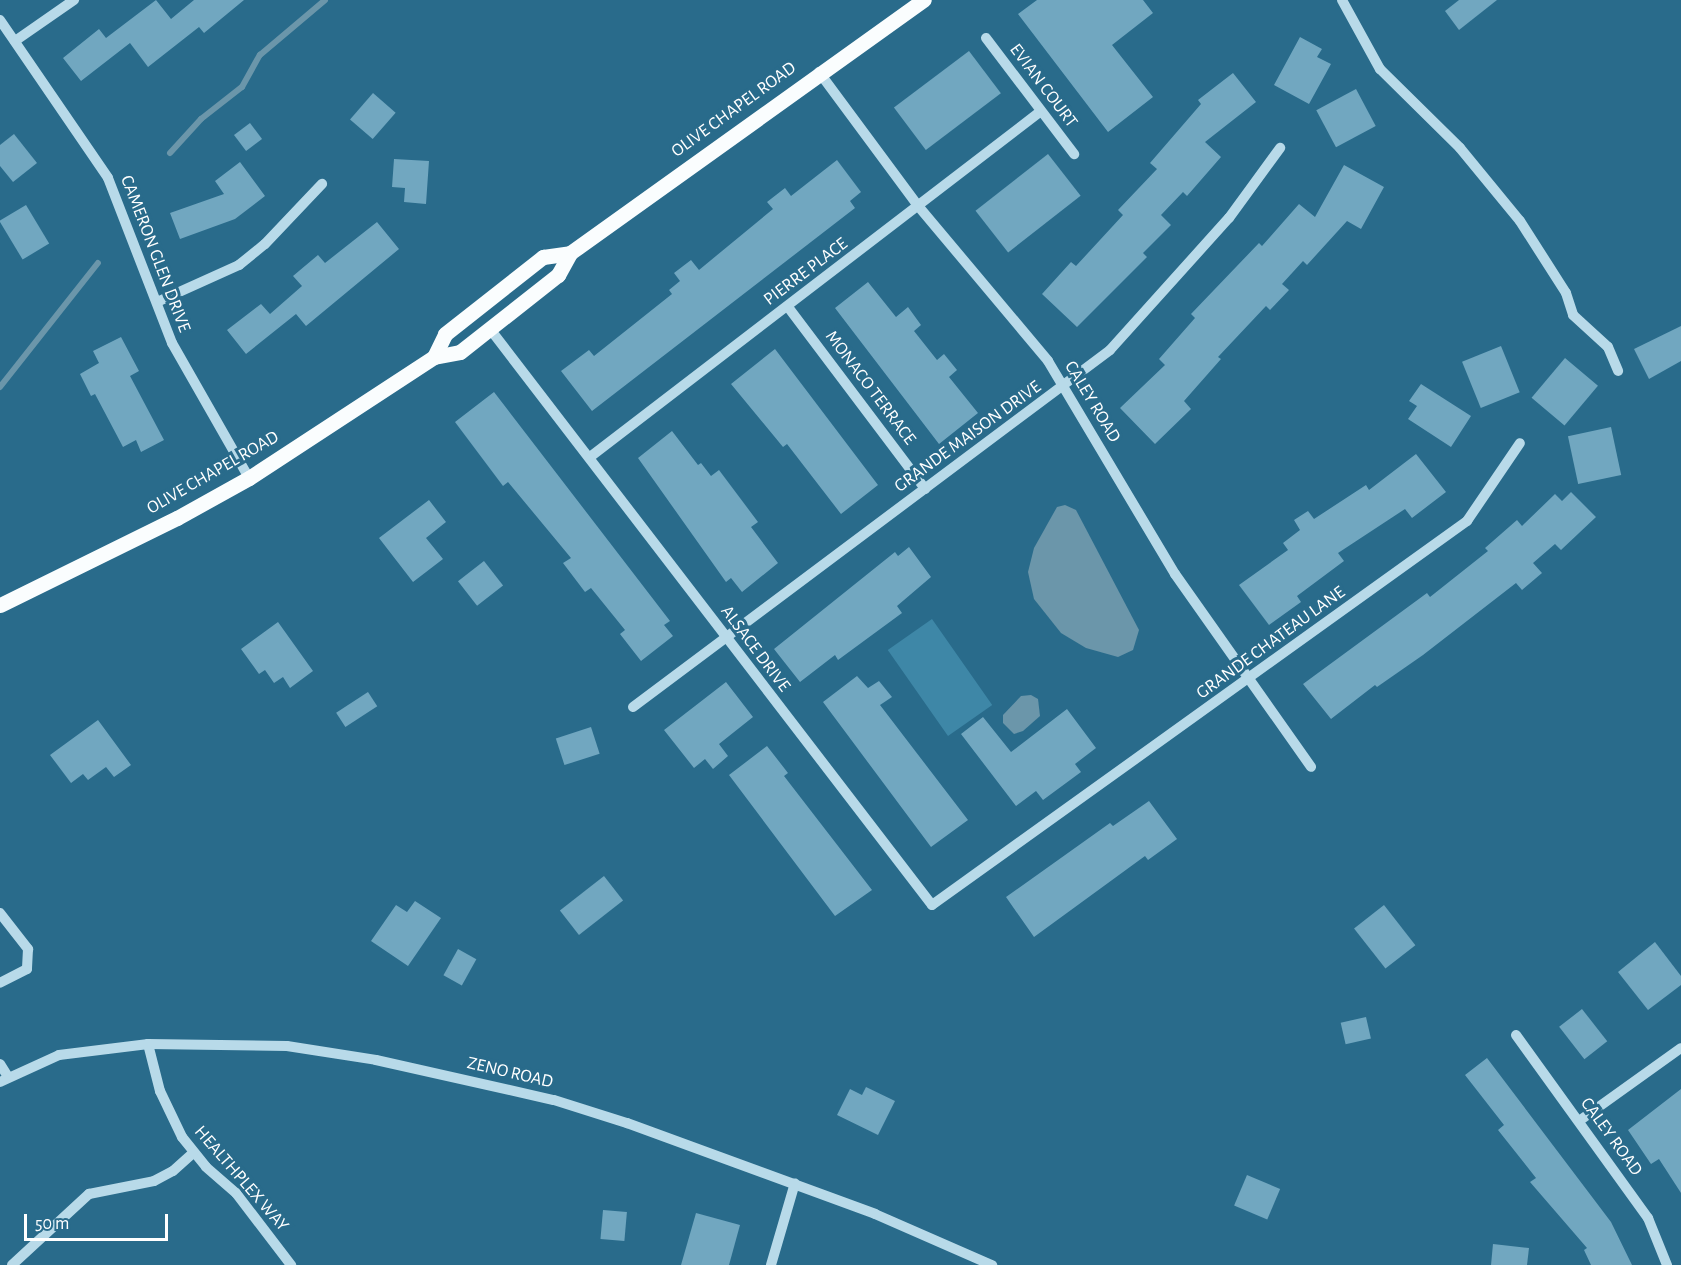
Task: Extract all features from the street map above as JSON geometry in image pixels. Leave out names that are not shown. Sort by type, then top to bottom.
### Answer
[{"type":"main road","name":"OLIVE CHAPEL ROAD","points":[[0,605],[127,545],[249,478],[435,357],[460,352],[558,275],[570,253],[819,72],[924,0]]},
{"type":"main road","name":"OLIVE CHAPEL ROAD","points":[[435,357],[445,334],[543,257],[570,253]]},
{"type":"street","points":[[15,41],[74,0]]},
{"type":"street","points":[[1342,0],[1380,69],[1460,147],[1520,221],[1566,293],[1574,315],[1608,346],[1618,371]]},
{"type":"street","name":"CAMERON GLEN DRIVE","points":[[0,20],[108,178],[172,343],[249,478]]},
{"type":"street","name":"EVIAN COURT","points":[[986,38],[1074,154]]},
{"type":"street","name":"CALEY ROAD","points":[[819,72],[919,207],[1048,361],[1169,565],[1311,767]]},
{"type":"street","name":"PIERRE PLACE","points":[[590,457],[919,207],[1041,111]]},
{"type":"street","name":"GRANDE MAISON DRIVE","points":[[633,707],[1064,387],[1132,329],[1229,218],[1280,148]]},
{"type":"street","points":[[157,302],[239,265],[265,244],[322,184]]},
{"type":"street","name":"MONACO TERRACE","points":[[788,307],[925,489]]},
{"type":"street","name":"ALSACE DRIVE","points":[[490,328],[932,905],[1017,846]]},
{"type":"street","name":"GRANDE CHATEAU LANE","points":[[1017,846],[1467,521],[1520,443]]},
{"type":"street","points":[[0,913],[27,949],[27,969],[0,983]]},
{"type":"street","name":"CALEY ROAD","points":[[1516,1035],[1648,1218],[1667,1265]]},
{"type":"street","name":"ZENO ROAD","points":[[4,1080],[59,1055],[148,1044],[287,1046],[376,1059],[554,1100],[795,1183],[992,1265]]},
{"type":"street","name":"HEALTHPLEX WAY","points":[[148,1044],[171,1120],[193,1153],[236,1193],[291,1265]]},
{"type":"street","points":[[1579,1121],[1681,1048]]},
{"type":"street","points":[[0,1064],[4,1080]]},
{"type":"street","points":[[12,1265],[89,1194],[154,1181],[172,1171],[193,1153]]},
{"type":"street","points":[[771,1265],[795,1183]]},
{"type":"shaded area","points":[[1065,505],[1076,510],[1139,630],[1133,650],[1118,657],[1086,648],[1061,633],[1034,599],[1028,572],[1034,548],[1057,507]]},
{"type":"shaded area","points":[[932,619],[992,705],[948,736],[888,650]]},
{"type":"shaded area","points":[[1031,695],[1038,699],[1040,716],[1023,731],[1014,734],[1003,723],[1003,715],[1021,696]]},
{"type":"building","points":[[156,0],[171,19],[194,0],[244,0],[204,33],[199,27],[148,67],[130,43],[81,81],[63,58],[99,29],[106,38]]},
{"type":"building","points":[[1037,0],[1143,0],[1153,13],[1112,45],[1153,97],[1108,132],[1018,14]]},
{"type":"building","points":[[1459,0],[1497,0],[1459,30],[1445,11]]},
{"type":"building","points":[[1300,37],[1322,49],[1317,57],[1331,64],[1309,104],[1274,85]]},
{"type":"building","points":[[969,51],[1001,93],[926,150],[894,108]]},
{"type":"building","points":[[1233,73],[1256,102],[1205,142],[1221,157],[1187,196],[1183,192],[1161,215],[1171,225],[1143,253],[1147,257],[1077,327],[1042,294],[1071,262],[1076,266],[1123,215],[1118,210],[1157,169],[1150,163],[1201,104],[1198,100]]},
{"type":"building","points":[[1356,89],[1376,126],[1336,147],[1316,110]]},
{"type":"building","points":[[373,93],[396,113],[373,139],[350,119]]},
{"type":"building","points":[[250,123],[262,139],[246,151],[234,135]]},
{"type":"building","points":[[14,134],[37,163],[13,182],[0,166],[0,145]]},
{"type":"building","points":[[1048,154],[1081,196],[1008,252],[976,211]]},
{"type":"building","points":[[394,159],[429,161],[426,204],[404,202],[405,188],[392,187]]},
{"type":"building","points":[[837,160],[861,192],[850,201],[855,208],[592,411],[561,371],[589,350],[594,356],[672,294],[669,290],[680,281],[674,273],[691,260],[699,270],[773,209],[767,202],[785,188],[791,196]]},
{"type":"building","points":[[240,162],[265,196],[235,219],[180,239],[170,213],[224,194],[215,181]]},
{"type":"building","points":[[1344,165],[1384,187],[1361,229],[1347,221],[1307,265],[1303,261],[1282,284],[1289,290],[1270,310],[1266,306],[1218,357],[1221,359],[1184,401],[1191,409],[1155,444],[1120,408],[1165,365],[1159,359],[1195,318],[1191,314],[1259,243],[1262,246],[1299,204],[1315,217]]},
{"type":"building","points":[[26,205],[49,244],[23,260],[0,221]]},
{"type":"building","points":[[377,222],[399,249],[306,326],[296,314],[246,354],[227,330],[261,304],[270,314],[302,286],[293,276],[318,255],[325,263]]},
{"type":"building","points":[[868,282],[896,317],[908,307],[921,325],[914,331],[937,360],[944,354],[957,370],[949,377],[978,413],[939,444],[835,308]]},
{"type":"building","points":[[1681,326],[1681,361],[1649,379],[1634,349]]},
{"type":"building","points":[[121,337],[139,371],[130,376],[164,440],[141,452],[136,440],[123,447],[95,394],[91,396],[80,374],[99,363],[93,351]]},
{"type":"building","points":[[1501,346],[1520,392],[1481,408],[1462,362]]},
{"type":"building","points":[[775,349],[878,485],[841,514],[787,444],[783,447],[731,384]]},
{"type":"building","points":[[1565,358],[1598,386],[1565,425],[1532,398]]},
{"type":"building","points":[[1421,384],[1471,416],[1451,447],[1408,419],[1417,406],[1409,401]]},
{"type":"building","points":[[494,392],[670,621],[664,625],[673,636],[641,661],[620,634],[625,630],[591,588],[585,592],[563,563],[571,558],[508,482],[503,486],[455,422]]},
{"type":"building","points":[[1611,427],[1621,475],[1578,484],[1568,436]]},
{"type":"building","points":[[672,431],[698,465],[701,463],[711,476],[719,470],[758,522],[751,527],[778,563],[742,592],[731,578],[726,582],[638,458]]},
{"type":"building","points":[[1416,454],[1446,492],[1412,518],[1405,509],[1338,553],[1344,561],[1297,596],[1301,602],[1269,625],[1239,585],[1288,550],[1283,543],[1300,530],[1294,520],[1308,511],[1314,519],[1366,485],[1369,490]]},
{"type":"building","points":[[1571,492],[1596,517],[1561,550],[1555,544],[1533,563],[1542,573],[1522,590],[1516,583],[1423,655],[1377,687],[1375,685],[1331,719],[1303,684],[1427,593],[1430,597],[1488,551],[1485,548],[1517,520],[1522,526],[1555,494],[1562,501]]},
{"type":"building","points":[[429,500],[446,522],[426,538],[443,559],[413,582],[379,538]]},
{"type":"building","points":[[909,547],[931,577],[897,606],[902,613],[838,660],[835,655],[800,682],[774,649],[895,552],[898,556]]},
{"type":"building","points":[[484,561],[503,585],[477,606],[458,581]]},
{"type":"building","points":[[278,622],[313,671],[290,688],[283,677],[274,683],[265,670],[259,674],[241,649]]},
{"type":"building","points":[[857,676],[868,688],[879,681],[892,697],[880,705],[968,820],[931,847],[823,702]]},
{"type":"building","points":[[726,682],[753,717],[719,744],[728,756],[713,769],[705,759],[694,768],[664,730]]},
{"type":"building","points":[[368,692],[377,706],[345,727],[336,713]]},
{"type":"building","points":[[1067,709],[1096,748],[1075,764],[1081,772],[1043,800],[1036,791],[1016,806],[961,734],[983,717],[1011,752]]},
{"type":"building","points":[[98,720],[131,765],[114,777],[106,767],[88,780],[83,774],[71,783],[50,755]]},
{"type":"building","points":[[591,727],[600,754],[564,765],[556,738]]},
{"type":"building","points":[[767,746],[788,773],[784,776],[872,890],[835,916],[729,775]]},
{"type":"building","points":[[1149,801],[1177,839],[1148,860],[1145,856],[1034,937],[1006,897],[1110,823],[1113,826]]},
{"type":"building","points":[[604,876],[623,900],[579,935],[560,910]]},
{"type":"building","points":[[415,901],[441,918],[408,966],[371,941],[396,905],[407,912]]},
{"type":"building","points":[[1384,905],[1415,945],[1385,969],[1354,928]]},
{"type":"building","points":[[1655,942],[1681,976],[1681,985],[1648,1010],[1618,972]]},
{"type":"building","points":[[458,949],[476,959],[462,985],[443,975]]},
{"type":"building","points":[[1582,1009],[1607,1041],[1584,1059],[1559,1027]]},
{"type":"building","points":[[1366,1017],[1371,1038],[1346,1044],[1341,1023]]},
{"type":"building","points":[[1487,1058],[1611,1222],[1632,1265],[1591,1265],[1584,1250],[1587,1248],[1530,1182],[1536,1178],[1498,1130],[1504,1125],[1465,1075]]},
{"type":"building","points":[[866,1087],[895,1101],[878,1135],[837,1115],[850,1089],[862,1095]]},
{"type":"building","points":[[1681,1089],[1681,1193],[1659,1159],[1651,1164],[1628,1130]]},
{"type":"building","points":[[1247,1175],[1280,1189],[1267,1219],[1234,1205]]},
{"type":"building","points":[[603,1210],[627,1212],[624,1241],[600,1239]]},
{"type":"building","points":[[696,1213],[740,1225],[729,1265],[681,1265]]},
{"type":"building","points":[[1493,1244],[1529,1248],[1527,1265],[1491,1265]]},
{"type":"waterway","points":[[170,153],[201,119],[242,87],[260,55],[325,0]]},
{"type":"waterway","points":[[0,387],[98,263]]}]
